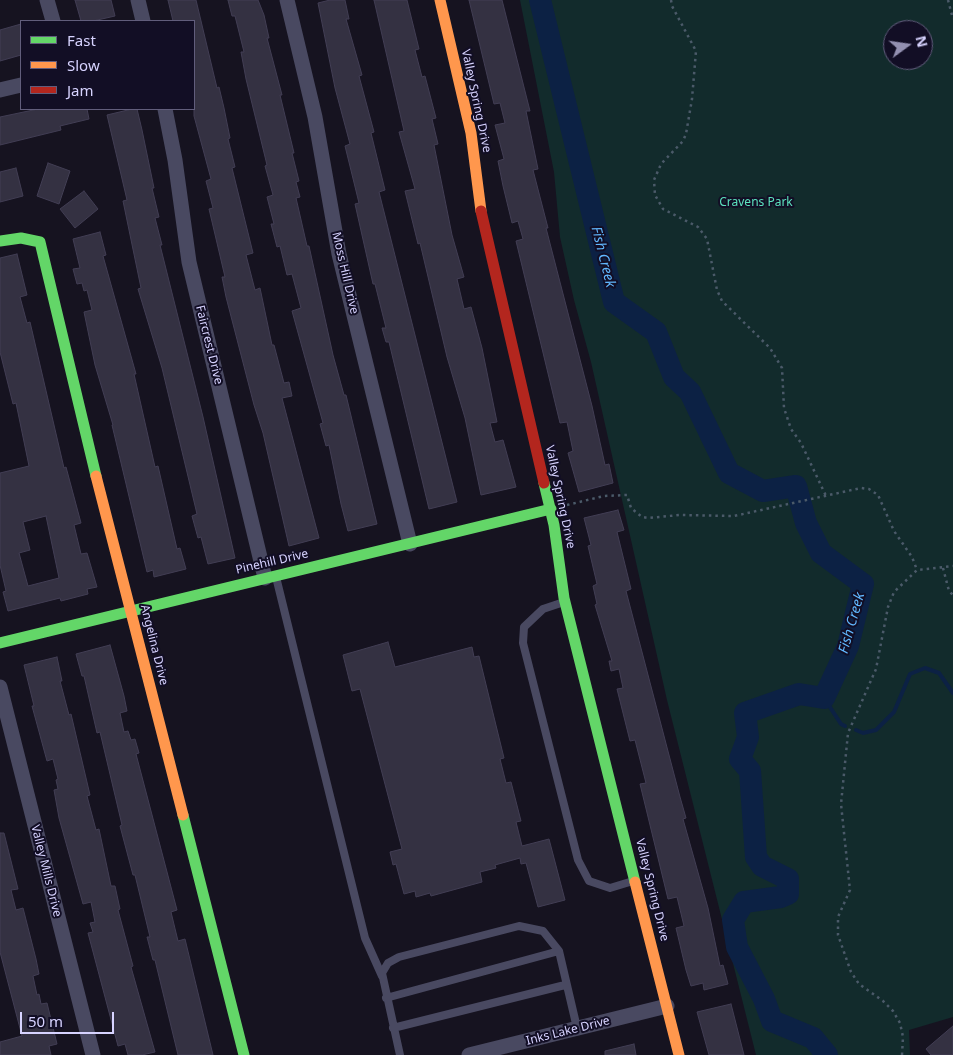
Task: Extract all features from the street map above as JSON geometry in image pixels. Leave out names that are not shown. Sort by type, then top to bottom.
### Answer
[{"type":"street","points":[[48,0],[53,20]]},
{"type":"street","points":[[138,0],[143,20]]},
{"type":"street","name":"Moss Hill Drive","points":[[287,0],[315,117],[339,254],[410,544]]},
{"type":"street","name":"Valley Spring Drive","points":[[440,0],[471,133],[479,203],[551,509],[565,602],[679,1055]]},
{"type":"street","points":[[0,90],[20,85]]},
{"type":"street","name":"Faircrest Drive","points":[[165,110],[175,160],[189,262],[270,577]]},
{"type":"street","name":"Angelina Drive","points":[[0,241],[21,238],[40,242],[82,420],[244,1055]]},
{"type":"street","name":"Pinehill Drive","points":[[0,643],[551,509]]},
{"type":"street","name":"Valley Mills Drive","points":[[0,687],[93,1055]]},
{"type":"street","name":"Inks Lake Drive","points":[[469,1055],[667,1006]]},
{"type":"lane","points":[[270,577],[365,938],[382,976],[400,1055]]},
{"type":"lane","points":[[565,602],[543,609],[524,627],[523,643],[578,860],[589,881],[610,888],[635,880]]},
{"type":"lane","points":[[382,976],[388,963],[399,957],[519,926],[543,931],[559,951],[565,985],[577,1028]]},
{"type":"lane","points":[[386,998],[559,951]]},
{"type":"lane","points":[[394,1028],[565,985]]},
{"type":"path","points":[[671,0],[672,6],[696,51],[692,99],[686,134],[683,141],[662,164],[654,180],[654,195],[663,209],[698,227],[707,239],[717,290],[722,301],[770,348],[782,368],[784,408],[790,429],[800,443],[826,496]]},
{"type":"path","points":[[948,0],[953,19]]},
{"type":"path","points":[[551,509],[604,496],[627,495],[631,508],[642,517],[679,515],[734,516],[861,488],[874,491],[880,499],[894,531],[912,558],[917,570]]},
{"type":"path","points":[[902,1055],[903,1037],[893,1011],[883,1001],[859,984],[851,972],[838,935],[838,917],[850,890],[841,804],[848,733],[876,669],[888,607],[894,592],[917,570],[953,566]]},
{"type":"path","points":[[943,568],[949,591],[953,595]]},
{"type":"green space","name":"Cravens Park","points":[[520,0],[953,0],[953,1017],[909,1030],[910,1055],[756,1055],[667,700],[591,362],[574,300],[560,237],[554,172]]},
{"type":"building","points":[[75,0],[111,0],[115,16],[97,20],[81,20]]},
{"type":"building","points":[[168,0],[196,0],[217,88],[219,87],[224,108],[230,138],[228,139],[235,167],[232,168],[253,253],[246,255],[255,290],[260,288],[272,345],[274,345],[284,383],[289,382],[292,396],[282,398],[319,538],[289,546],[263,433],[226,297],[222,277],[225,277],[209,209],[213,208],[206,181],[211,179],[194,116],[195,20],[173,20]]},
{"type":"building","points":[[228,0],[258,0],[264,15],[269,38],[267,38],[282,95],[280,95],[299,181],[296,182],[300,197],[296,198],[307,246],[309,246],[333,355],[344,395],[346,395],[377,524],[348,531],[329,445],[326,446],[320,424],[323,423],[292,311],[301,308],[292,274],[287,275],[280,246],[277,247],[271,224],[274,224],[267,197],[273,195],[246,79],[241,52],[244,52],[235,16],[232,16]]},
{"type":"building","points":[[330,0],[345,0],[349,19],[346,19],[362,75],[359,76],[374,132],[371,133],[385,190],[379,192],[457,502],[429,509],[389,342],[386,342],[382,328],[386,328],[375,284],[373,284],[355,204],[359,203],[345,146],[350,144],[335,88],[318,3]]},
{"type":"building","points":[[374,0],[407,0],[419,49],[415,50],[422,77],[425,76],[436,118],[432,119],[438,144],[434,145],[452,235],[464,277],[457,279],[464,309],[471,307],[482,348],[497,422],[490,423],[495,442],[503,440],[516,487],[481,495],[465,418],[447,357],[420,243],[418,244],[405,191],[415,189],[399,132],[404,131]]},
{"type":"building","points":[[469,0],[502,0],[530,111],[526,111],[538,169],[533,170],[548,228],[546,228],[592,406],[605,465],[609,464],[613,483],[579,492],[568,453],[573,451],[567,422],[560,423],[516,241],[523,239],[518,221],[512,223],[503,186],[498,161],[504,159],[495,125],[505,123],[500,103],[494,104]]},
{"type":"building","points":[[20,24],[20,55],[0,61],[0,30]]},
{"type":"building","points":[[33,110],[87,110],[89,119],[60,126],[61,130],[0,145],[0,117]]},
{"type":"building","points":[[128,110],[137,110],[159,217],[155,218],[162,245],[160,245],[203,417],[235,558],[208,564],[201,537],[198,538],[192,516],[197,514],[162,368],[138,289],[141,288],[123,201],[127,200],[107,115]]},
{"type":"building","points":[[48,163],[70,171],[59,204],[37,196]]},
{"type":"building","points":[[16,168],[23,196],[0,202],[0,172]]},
{"type":"building","points":[[84,191],[98,209],[75,228],[60,209]]},
{"type":"building","points":[[100,232],[106,255],[103,256],[136,374],[134,374],[155,467],[158,466],[177,549],[180,548],[186,569],[154,577],[153,570],[147,572],[113,425],[95,365],[84,312],[92,310],[87,290],[84,291],[82,283],[77,284],[73,269],[80,268],[73,239]]},
{"type":"building","points":[[17,254],[27,295],[20,297],[27,323],[30,322],[64,468],[66,467],[81,523],[74,525],[81,554],[87,553],[97,587],[87,589],[88,594],[61,601],[60,598],[8,611],[3,592],[6,591],[0,565],[0,473],[29,466],[16,403],[13,404],[0,352],[0,258]],"holes":[[[46,516],[59,578],[28,586],[19,553],[30,550],[23,522]]]},
{"type":"building","points":[[618,510],[624,530],[617,532],[631,589],[626,591],[686,818],[683,819],[708,908],[720,966],[723,965],[728,984],[704,990],[703,983],[691,986],[686,970],[676,928],[684,926],[677,897],[668,899],[640,784],[646,783],[635,740],[630,741],[617,689],[623,688],[619,669],[611,671],[609,661],[612,661],[595,605],[597,604],[593,586],[597,584],[588,546],[591,545],[584,518]]},
{"type":"building","points":[[388,642],[395,667],[472,647],[474,657],[479,656],[504,758],[500,759],[506,783],[511,782],[521,821],[516,822],[522,846],[549,839],[565,900],[538,907],[526,863],[521,864],[520,858],[495,865],[496,868],[480,872],[482,882],[431,896],[430,893],[416,897],[415,891],[404,894],[396,864],[393,865],[390,852],[402,849],[360,689],[352,691],[343,655]]},
{"type":"building","points":[[110,645],[127,711],[120,713],[124,732],[128,731],[131,740],[135,739],[139,753],[136,754],[177,910],[171,912],[178,941],[185,939],[213,1055],[178,1055],[155,960],[153,960],[147,937],[150,937],[135,875],[133,875],[120,826],[122,825],[100,732],[97,733],[84,676],[82,676],[76,654]]},
{"type":"building","points":[[57,657],[62,681],[60,681],[69,715],[71,714],[90,795],[87,796],[96,830],[99,829],[111,886],[115,886],[120,909],[118,910],[133,966],[131,967],[155,1052],[142,1055],[128,1055],[125,1044],[118,1046],[88,933],[93,932],[90,923],[95,922],[91,902],[83,904],[59,818],[54,790],[58,789],[56,780],[58,779],[53,759],[47,761],[32,706],[34,706],[24,665]]},
{"type":"building","points":[[0,833],[4,833],[18,889],[11,890],[16,910],[23,908],[36,959],[39,974],[33,976],[37,995],[39,994],[41,1004],[47,1003],[57,1044],[49,1046],[51,1055],[0,1055],[0,1042],[22,1036],[0,952]]},
{"type":"building","points":[[731,1004],[744,1055],[709,1055],[697,1012]]},
{"type":"building","points":[[953,1026],[953,1055],[931,1055],[926,1049]]},
{"type":"building","points":[[634,1044],[636,1055],[605,1055],[605,1051]]},
{"type":"waterway","name":"Fish Creek","points":[[540,0],[614,302],[656,332],[674,377],[690,392],[729,473],[763,491],[796,486],[806,523],[821,553],[863,584],[848,646],[824,698],[799,694],[745,713],[748,737],[740,759],[750,771],[756,857],[762,866],[788,879],[788,894],[781,897],[744,902],[733,920],[737,947],[764,999],[772,1021],[813,1038],[827,1055]]},
{"type":"waterway","points":[[856,730],[863,733],[876,730],[894,712],[910,674],[925,668],[939,673],[953,693]]},
{"type":"waterway","points":[[824,698],[841,724],[845,726]]},
{"type":"traffic: fast","points":[[0,241],[21,238],[40,242],[96,476]]},
{"type":"traffic: fast","points":[[544,483],[554,525],[564,598],[635,882]]},
{"type":"traffic: fast","points":[[0,643],[551,509]]},
{"type":"traffic: fast","points":[[183,815],[244,1055]]},
{"type":"traffic: slow","points":[[440,0],[471,133],[481,211]]},
{"type":"traffic: slow","points":[[96,476],[183,815]]},
{"type":"traffic: slow","points":[[635,882],[679,1055]]},
{"type":"traffic: jam","points":[[481,211],[544,483]]}]
